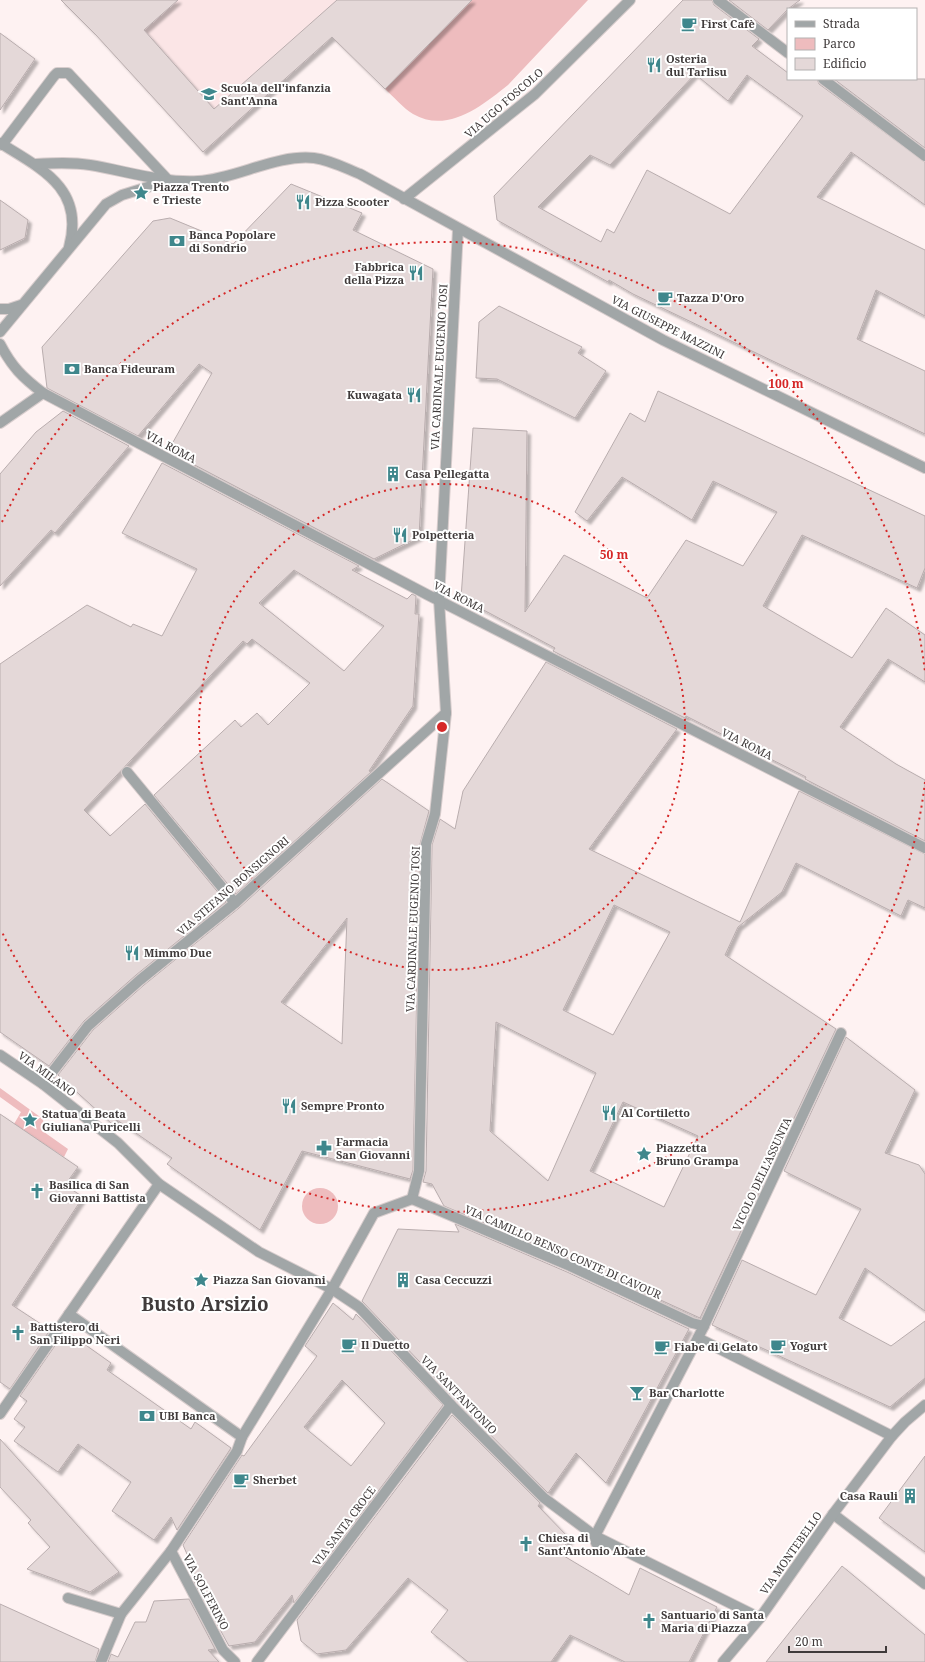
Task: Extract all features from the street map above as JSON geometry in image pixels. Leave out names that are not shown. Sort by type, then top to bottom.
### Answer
[{"type":"street","name":"VIA UGO FOSCOLO","points":[[404,199],[535,94],[630,0]]},
{"type":"street","points":[[718,0],[787,52]]},
{"type":"street","points":[[68,251],[73,235],[73,217],[68,200],[60,185],[35,164],[1,144],[57,73],[68,73],[169,181]]},
{"type":"street","points":[[824,80],[925,156]]},
{"type":"street","points":[[35,164],[65,162],[89,165],[169,181],[210,180],[274,163],[314,158],[344,167],[404,199]]},
{"type":"street","points":[[0,332],[98,213],[113,199],[169,181]]},
{"type":"street","name":"VIA GIUSEPPE MAZZINI","points":[[404,199],[663,340],[925,468]]},
{"type":"street","name":"VIA CARDINALE EUGENIO TOSI","points":[[412,1199],[419,1171],[426,844],[435,814],[446,713],[439,600],[458,229]]},
{"type":"street","points":[[0,310],[21,305]]},
{"type":"street","name":"VIA ROMA","points":[[0,344],[14,369],[22,378],[43,393],[439,600],[925,848]]},
{"type":"street","points":[[0,423],[43,393]]},
{"type":"street","name":"VIA STEFANO BONSIGNORI","points":[[43,1084],[88,1026],[140,980],[235,903],[446,713]]},
{"type":"street","points":[[126,772],[235,903]]},
{"type":"street","name":"VICOLO DELL'ASSUNTA","points":[[595,1536],[704,1326],[840,1034]]},
{"type":"street","name":"VIA MILANO","points":[[0,1055],[43,1084],[118,1142],[159,1184]]},
{"type":"street","points":[[0,1414],[159,1184],[259,1252],[332,1289]]},
{"type":"street","points":[[69,1314],[242,1437],[332,1289],[374,1213],[412,1199]]},
{"type":"street","name":"VIA CAMILLO BENSO CONTE DI CAVOUR","points":[[412,1199],[570,1266],[692,1324],[704,1326]]},
{"type":"street","name":"VIA SANT'ANTONIO","points":[[332,1289],[359,1307],[451,1405],[544,1498],[595,1536]]},
{"type":"street","points":[[698,1338],[892,1436]]},
{"type":"street","name":"VIA SANTA CROCE","points":[[257,1662],[451,1405]]},
{"type":"street","name":"VIA MONTEBELLO","points":[[723,1662],[760,1618],[833,1514],[892,1436],[904,1422],[925,1405]]},
{"type":"street","name":"VIA SOLFERINO","points":[[235,1662],[223,1650],[171,1551],[237,1451],[242,1437]]},
{"type":"street","points":[[833,1514],[925,1584]]},
{"type":"street","points":[[595,1536],[596,1543],[604,1549]]},
{"type":"street","points":[[595,1536],[760,1618]]},
{"type":"street","points":[[101,1662],[121,1614],[171,1551]]},
{"type":"street","points":[[68,1598],[121,1614]]},
{"type":"shaded area","name":"Scuola dell'infanzia Sant'Anna","points":[[90,0],[373,0],[203,152],[96,35]]},
{"type":"green space","points":[[472,0],[588,0],[508,85],[475,109],[464,115],[439,121],[426,119],[409,112],[385,89]]},
{"type":"green space","points":[[0,1088],[43,1119],[44,1132],[68,1149],[64,1157],[14,1124],[21,1112],[0,1097]]},
{"type":"green space","points":[[324,1188],[333,1193],[337,1199],[337,1213],[333,1219],[324,1224],[316,1224],[307,1219],[303,1213],[302,1202],[307,1193],[313,1189]]},
{"type":"building","points":[[61,0],[178,0],[144,30],[214,109],[337,0],[472,0],[385,89],[332,37],[203,152],[96,35]]},
{"type":"building","points":[[683,0],[712,0],[714,5],[759,39],[752,46],[787,72],[787,80],[817,80],[819,84],[925,162],[925,205],[851,152],[817,197],[925,250],[925,316],[876,290],[857,339],[925,371],[925,434],[633,294],[609,280],[608,282],[497,220],[494,196]],"holes":[[[695,74],[728,101],[747,75],[803,116],[730,214],[647,170],[614,233],[607,229],[601,242],[538,207],[590,155],[610,165]]]},
{"type":"building","points":[[729,0],[800,0],[789,8],[787,8],[787,10],[768,30]]},
{"type":"building","points":[[0,33],[35,59],[0,110]]},
{"type":"building","points":[[925,79],[925,148],[835,80]]},
{"type":"building","points":[[291,184],[362,213],[353,230],[433,269],[419,537],[374,559],[168,451],[212,373],[199,364],[138,436],[47,388],[42,347],[153,221],[170,218],[233,244]]},
{"type":"building","points":[[0,200],[28,220],[25,238],[0,250]]},
{"type":"building","points":[[499,306],[582,347],[578,353],[606,371],[575,418],[497,379],[476,378],[479,322]]},
{"type":"building","points":[[658,391],[925,516],[925,568],[917,588],[802,535],[763,606],[852,658],[886,608],[925,635],[925,682],[888,659],[840,727],[896,764],[925,780],[925,841],[805,779],[806,777],[553,651],[555,648],[461,598],[473,428],[527,431],[525,612],[564,555],[647,598],[686,540],[743,566],[777,512],[713,481],[692,520],[622,477],[587,521],[575,512],[630,413],[645,422]]},
{"type":"building","points":[[63,411],[129,446],[55,533],[51,530],[0,586],[0,474],[36,432]]},
{"type":"building","points":[[162,463],[359,566],[352,570],[407,599],[412,594],[416,596],[415,614],[419,614],[413,706],[369,771],[371,772],[236,894],[154,795],[235,720],[241,727],[257,713],[268,725],[310,683],[252,639],[247,644],[243,641],[84,810],[110,836],[145,804],[226,902],[136,975],[84,1021],[49,1066],[0,1032],[0,664],[87,605],[131,627],[133,624],[162,636],[197,569],[122,533]],"holes":[[[294,570],[384,626],[344,671],[259,603]]]},
{"type":"building","points":[[546,662],[677,729],[589,849],[740,922],[799,791],[925,854],[925,908],[908,900],[901,916],[796,863],[782,892],[738,927],[725,955],[836,1029],[700,1318],[573,1260],[444,1206],[432,1184],[423,1182],[426,1171],[432,845],[440,819],[455,829],[463,791]],"holes":[[[614,905],[670,932],[613,1035],[563,1010]],[[496,1022],[596,1073],[548,1181],[490,1131]],[[623,1102],[698,1136],[664,1207],[590,1171]]]},
{"type":"building","points":[[382,779],[429,811],[420,844],[413,1170],[410,1179],[302,1151],[260,1230],[167,1164],[172,1158],[117,1120],[112,1124],[58,1075],[93,1030],[144,985],[239,908]],"holes":[[[347,918],[342,1044],[281,1002]]]},
{"type":"building","points":[[846,1037],[915,1090],[885,1153],[919,1165],[925,1174],[925,1311],[865,1268],[839,1318],[891,1346],[925,1321],[925,1378],[890,1407],[712,1325],[742,1260],[816,1295],[861,1209],[784,1171]]},
{"type":"building","name":"Basilica di San Giovanni Battista","points":[[0,1114],[78,1167],[65,1185],[83,1197],[12,1305],[50,1330],[10,1389],[0,1382]]},
{"type":"building","points":[[455,1224],[567,1272],[689,1329],[606,1483],[576,1453],[548,1493],[456,1400],[362,1301],[398,1229],[459,1232]]},
{"type":"building","points":[[333,1303],[353,1320],[356,1314],[443,1405],[294,1603],[292,1595],[255,1642],[229,1646],[194,1582],[190,1561],[183,1545],[242,1455],[244,1456],[317,1356],[305,1346]],"holes":[[[342,1380],[385,1423],[351,1466],[304,1427]]]},
{"type":"building","points":[[73,1336],[111,1363],[107,1370],[191,1429],[195,1422],[231,1448],[177,1530],[171,1517],[154,1540],[112,1511],[131,1482],[78,1444],[58,1472],[14,1441],[25,1427],[14,1419],[27,1401],[20,1396],[61,1337],[69,1342]]},
{"type":"building","points":[[452,1415],[540,1503],[538,1506],[570,1539],[559,1553],[629,1595],[640,1568],[717,1607],[689,1662],[625,1662],[570,1635],[551,1662],[468,1662],[431,1632],[448,1610],[408,1578],[346,1650],[317,1654],[301,1641],[297,1620]]},
{"type":"building","points":[[0,1439],[119,1572],[90,1592],[27,1569],[50,1547],[28,1523],[31,1520],[0,1487]]},
{"type":"building","name":"Casa Rauli","points":[[925,1456],[925,1552],[879,1518]]},
{"type":"building","points":[[842,1566],[925,1635],[925,1662],[766,1662]]},
{"type":"building","points":[[189,1599],[215,1649],[208,1650],[219,1662],[108,1662],[111,1654],[118,1657],[135,1622],[146,1622],[154,1601]]},
{"type":"building","points":[[0,1604],[99,1649],[95,1662],[0,1662]]},
{"type":"place","name":"First Cafè","points":[[689,24]]},
{"type":"place","name":"Osteria dul Tarlisu","points":[[654,65]]},
{"type":"place","name":"Scuola dell'infanzia Sant'Anna","points":[[209,94]]},
{"type":"place","name":"Piazza Trento e Trieste","points":[[141,193]]},
{"type":"place","name":"Pizza Scooter","points":[[303,202]]},
{"type":"place","name":"Banca Popolare di Sondrio","points":[[177,241]]},
{"type":"place","name":"Fabbrica della Pizza","points":[[416,273]]},
{"type":"place","name":"Tazza D'Oro","points":[[665,298]]},
{"type":"place","name":"Banca Fideuram","points":[[72,369]]},
{"type":"place","name":"Kuwagata","points":[[414,395]]},
{"type":"place","name":"Casa Pellegatta","points":[[393,474]]},
{"type":"place","name":"Polpetteria","points":[[400,535]]},
{"type":"place","name":"Mimmo Due","points":[[132,953]]},
{"type":"place","name":"Sempre Pronto","points":[[289,1106]]},
{"type":"place","name":"Al Cortiletto","points":[[609,1113]]},
{"type":"place","name":"Statua di Beata Giuliana Puricelli","points":[[30,1120]]},
{"type":"place","name":"Farmacia San Giovanni","points":[[324,1148]]},
{"type":"place","name":"Piazzetta Bruno Grampa","points":[[644,1154]]},
{"type":"place","name":"Basilica di San Giovanni Battista","points":[[37,1191]]},
{"type":"place","name":"Piazza San Giovanni","points":[[201,1280]]},
{"type":"place","name":"Casa Ceccuzzi","points":[[403,1280]]},
{"type":"place","name":"Battistero di San Filippo Neri","points":[[18,1333]]},
{"type":"place","name":"Il Duetto","points":[[349,1345]]},
{"type":"place","name":"Yogurt","points":[[778,1346]]},
{"type":"place","name":"Fiabe di Gelato","points":[[662,1347]]},
{"type":"place","name":"Bar Charlotte","points":[[637,1393]]},
{"type":"place","name":"UBI Banca","points":[[147,1416]]},
{"type":"place","name":"Sherbet","points":[[241,1480]]},
{"type":"place","name":"Casa Rauli","points":[[910,1496]]},
{"type":"place","name":"Chiesa di Sant'Antonio Abate","points":[[526,1544]]},
{"type":"place","name":"Santuario di Santa Maria di Piazza","points":[[649,1621]]},
{"type":"district","name":"Busto Arsizio","points":[[205,1304]]}]
